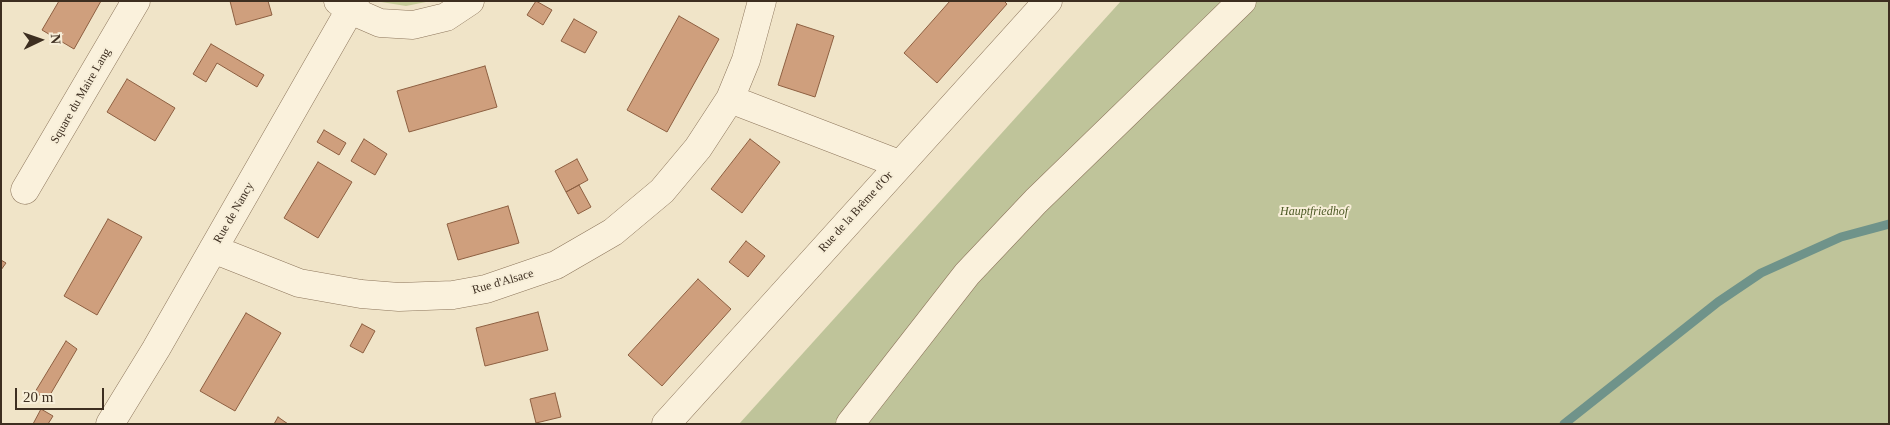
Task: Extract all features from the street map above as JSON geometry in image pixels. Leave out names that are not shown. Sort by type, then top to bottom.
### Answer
[{"type":"street","name":"Square du Maire Lang","points":[[25,190],[136,1]]},
{"type":"street","points":[[348,4],[380,23],[413,25],[446,17],[470,1]]},
{"type":"street","name":"Rue d'Alsace","points":[[213,249],[299,283],[361,294],[399,297],[453,295],[509,283],[556,265],[613,232],[662,191],[698,148],[730,99],[746,60],[762,1]]},
{"type":"street","name":"Rue de la Brême d'Or","points":[[666,424],[1048,1]]},
{"type":"street","points":[[850,424],[967,274],[1029,208],[1242,1]]},
{"type":"street","name":"Rue de Nancy","points":[[110,424],[213,249],[348,4]]},
{"type":"street","points":[[730,99],[900,164]]},
{"type":"green space","points":[[375,1],[431,1],[406,6]]},
{"type":"green space","name":"Hauptfriedhof","points":[[1121,1],[1889,1],[1889,424],[739,424]]},
{"type":"building","points":[[59,1],[101,1],[74,49],[42,30]]},
{"type":"building","points":[[230,1],[268,1],[272,15],[236,25]]},
{"type":"building","points":[[536,1],[552,10],[543,25],[527,15]]},
{"type":"building","points":[[950,1],[1004,1],[1007,4],[937,83],[904,53]]},
{"type":"building","points":[[679,16],[719,39],[667,132],[627,110]]},
{"type":"building","points":[[574,19],[597,32],[585,53],[561,41]]},
{"type":"building","points":[[797,24],[834,36],[815,97],[778,85]]},
{"type":"building","points":[[211,44],[264,75],[257,87],[217,63],[206,82],[193,74]]},
{"type":"building","points":[[485,66],[497,107],[409,132],[397,91]]},
{"type":"building","points":[[127,79],[175,108],[155,141],[107,112]]},
{"type":"building","points":[[324,130],[346,143],[339,155],[317,142]]},
{"type":"building","points":[[364,139],[387,154],[375,175],[351,161]]},
{"type":"building","points":[[750,139],[780,162],[742,213],[711,189]]},
{"type":"building","points":[[577,159],[588,180],[566,192],[555,171]]},
{"type":"building","points":[[318,162],[352,182],[318,238],[284,218]]},
{"type":"building","points":[[579,185],[591,207],[578,214],[566,192]]},
{"type":"building","points":[[508,206],[519,243],[458,260],[447,224]]},
{"type":"building","points":[[108,219],[142,237],[97,315],[64,296]]},
{"type":"building","points":[[746,241],[765,256],[748,277],[729,262]]},
{"type":"building","points":[[1,260],[6,263],[1,270]]},
{"type":"building","points":[[698,279],[731,309],[662,386],[628,355]]},
{"type":"building","points":[[538,312],[548,350],[485,366],[476,328]]},
{"type":"building","points":[[246,313],[281,333],[235,411],[200,391]]},
{"type":"building","points":[[362,324],[375,331],[363,353],[350,346]]},
{"type":"building","points":[[66,341],[77,349],[47,400],[35,392]]},
{"type":"building","points":[[555,393],[561,417],[536,423],[530,399]]},
{"type":"building","points":[[41,409],[53,416],[48,424],[33,424]]},
{"type":"building","points":[[278,417],[288,424],[274,424]]},
{"type":"waterway","points":[[1564,424],[1718,302],[1761,273],[1841,237],[1889,224]]}]
